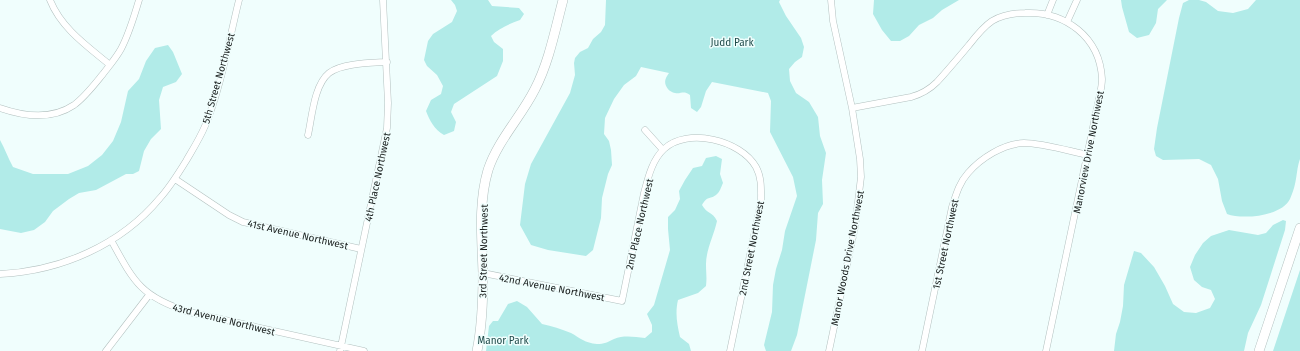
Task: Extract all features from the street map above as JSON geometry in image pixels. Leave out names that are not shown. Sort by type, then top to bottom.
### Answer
[{"type":"street","points":[[50,0],[57,14],[81,42],[110,65]]},
{"type":"street","points":[[0,108],[18,113],[40,115],[63,111],[74,106],[95,84],[120,50],[128,34],[139,0]]},
{"type":"street","name":"5th Street Northwest","points":[[111,240],[135,224],[151,209],[175,179],[200,137],[207,122],[218,84],[239,0]]},
{"type":"street","name":"4th Place Northwest","points":[[341,348],[387,128],[387,62],[383,0]]},
{"type":"street","name":"3rd Street Northwest","points":[[477,351],[480,331],[483,273],[481,226],[484,187],[494,156],[503,139],[535,90],[547,58],[563,0]]},
{"type":"street","name":"Manor Woods Drive Northwest","points":[[829,351],[855,227],[860,190],[860,158],[852,108],[833,21],[831,0]]},
{"type":"street","points":[[1047,15],[1053,0]]},
{"type":"street","points":[[1067,22],[1077,0]]},
{"type":"street","name":"Manorview Drive Northwest","points":[[852,108],[920,95],[941,78],[983,29],[994,20],[1006,15],[1031,13],[1056,17],[1079,30],[1087,38],[1094,50],[1100,67],[1102,80],[1088,155],[1046,351]]},
{"type":"street","points":[[308,135],[318,91],[322,82],[329,73],[344,67],[387,62]]},
{"type":"street","points":[[645,130],[663,150]]},
{"type":"street","name":"2nd Street Northwest","points":[[663,150],[676,142],[688,138],[702,138],[718,141],[731,145],[748,157],[755,166],[759,175],[761,186],[760,202],[730,351]]},
{"type":"street","name":"1st Street Northwest","points":[[922,351],[952,207],[956,193],[968,173],[984,159],[1000,149],[1012,145],[1033,144],[1088,155]]},
{"type":"street","name":"2nd Place Northwest","points":[[622,300],[646,183],[652,168],[663,150]]},
{"type":"street","name":"41st Avenue Northwest","points":[[175,179],[229,215],[243,222],[362,249]]},
{"type":"street","points":[[1259,351],[1300,228]]},
{"type":"street","points":[[0,274],[37,270],[66,262],[94,250],[111,240]]},
{"type":"street","name":"43rd Avenue Northwest","points":[[111,240],[131,276],[149,295],[167,305],[189,312],[341,348],[364,351]]},
{"type":"street","name":"42nd Avenue Northwest","points":[[483,273],[622,300]]},
{"type":"street","points":[[106,351],[149,295]]},
{"type":"green space","points":[[451,0],[488,0],[492,6],[519,8],[524,14],[520,20],[501,28],[491,36],[494,42],[503,49],[503,61],[497,76],[454,104],[451,112],[456,122],[454,131],[444,135],[433,124],[426,111],[431,100],[441,94],[443,86],[437,75],[427,66],[424,60],[428,41],[433,34],[452,22],[457,11]]},
{"type":"green space","name":"Judd Park","points":[[606,0],[780,0],[779,2],[786,16],[801,38],[804,47],[802,57],[789,69],[790,81],[796,93],[809,102],[818,117],[820,136],[826,153],[822,180],[823,204],[818,213],[816,240],[797,335],[791,351],[766,351],[764,345],[772,312],[773,285],[776,269],[782,250],[785,231],[797,196],[793,177],[770,132],[771,101],[768,93],[712,82],[706,91],[701,107],[697,112],[691,108],[690,95],[684,92],[672,92],[667,87],[665,80],[669,73],[641,67],[636,76],[624,85],[614,99],[605,118],[604,134],[609,141],[612,165],[608,174],[602,198],[601,218],[593,250],[586,256],[548,250],[531,245],[520,225],[525,184],[531,164],[570,93],[575,75],[575,58],[580,52],[588,48],[593,39],[601,32],[605,25]]},
{"type":"green space","points":[[874,0],[959,0],[942,10],[933,18],[919,25],[909,36],[900,41],[891,41],[882,30],[873,14]]},
{"type":"green space","points":[[1121,0],[1167,0],[1158,9],[1156,23],[1149,35],[1137,38],[1129,32]]},
{"type":"green space","points":[[1189,0],[1206,2],[1218,11],[1233,13],[1248,9],[1256,0],[1300,0],[1300,159],[1295,186],[1290,199],[1286,205],[1271,213],[1242,217],[1227,214],[1222,201],[1218,179],[1211,165],[1199,159],[1163,160],[1156,156],[1154,149],[1157,128],[1179,18],[1183,3]]},
{"type":"green space","points":[[168,45],[173,52],[182,74],[176,82],[163,87],[159,100],[161,129],[151,139],[144,151],[139,171],[133,174],[126,174],[96,190],[79,193],[53,211],[45,222],[34,230],[21,233],[0,229],[0,140],[13,167],[33,174],[68,174],[88,166],[102,155],[113,141],[121,122],[128,91],[139,79],[146,61],[155,48]]},
{"type":"green space","name":"Manor Park","points":[[716,156],[722,159],[720,174],[723,183],[717,194],[707,199],[702,205],[717,221],[706,259],[706,286],[698,293],[678,300],[677,305],[677,318],[680,337],[689,344],[691,351],[486,351],[489,326],[493,321],[498,321],[508,304],[517,301],[527,307],[542,324],[571,333],[589,343],[602,344],[625,337],[645,338],[652,332],[652,325],[647,314],[654,305],[670,250],[668,217],[675,210],[680,199],[679,191],[693,168],[702,166],[706,158]]},
{"type":"green space","points":[[1283,220],[1286,221],[1285,230],[1261,305],[1248,333],[1244,351],[1114,351],[1116,334],[1123,306],[1124,285],[1134,251],[1141,253],[1154,267],[1173,304],[1184,312],[1196,313],[1210,308],[1215,299],[1211,290],[1202,287],[1194,280],[1190,267],[1195,255],[1203,243],[1211,236],[1229,230],[1258,235],[1266,233],[1273,225]]},
{"type":"green space","points":[[1300,270],[1300,351],[1273,351]]}]
